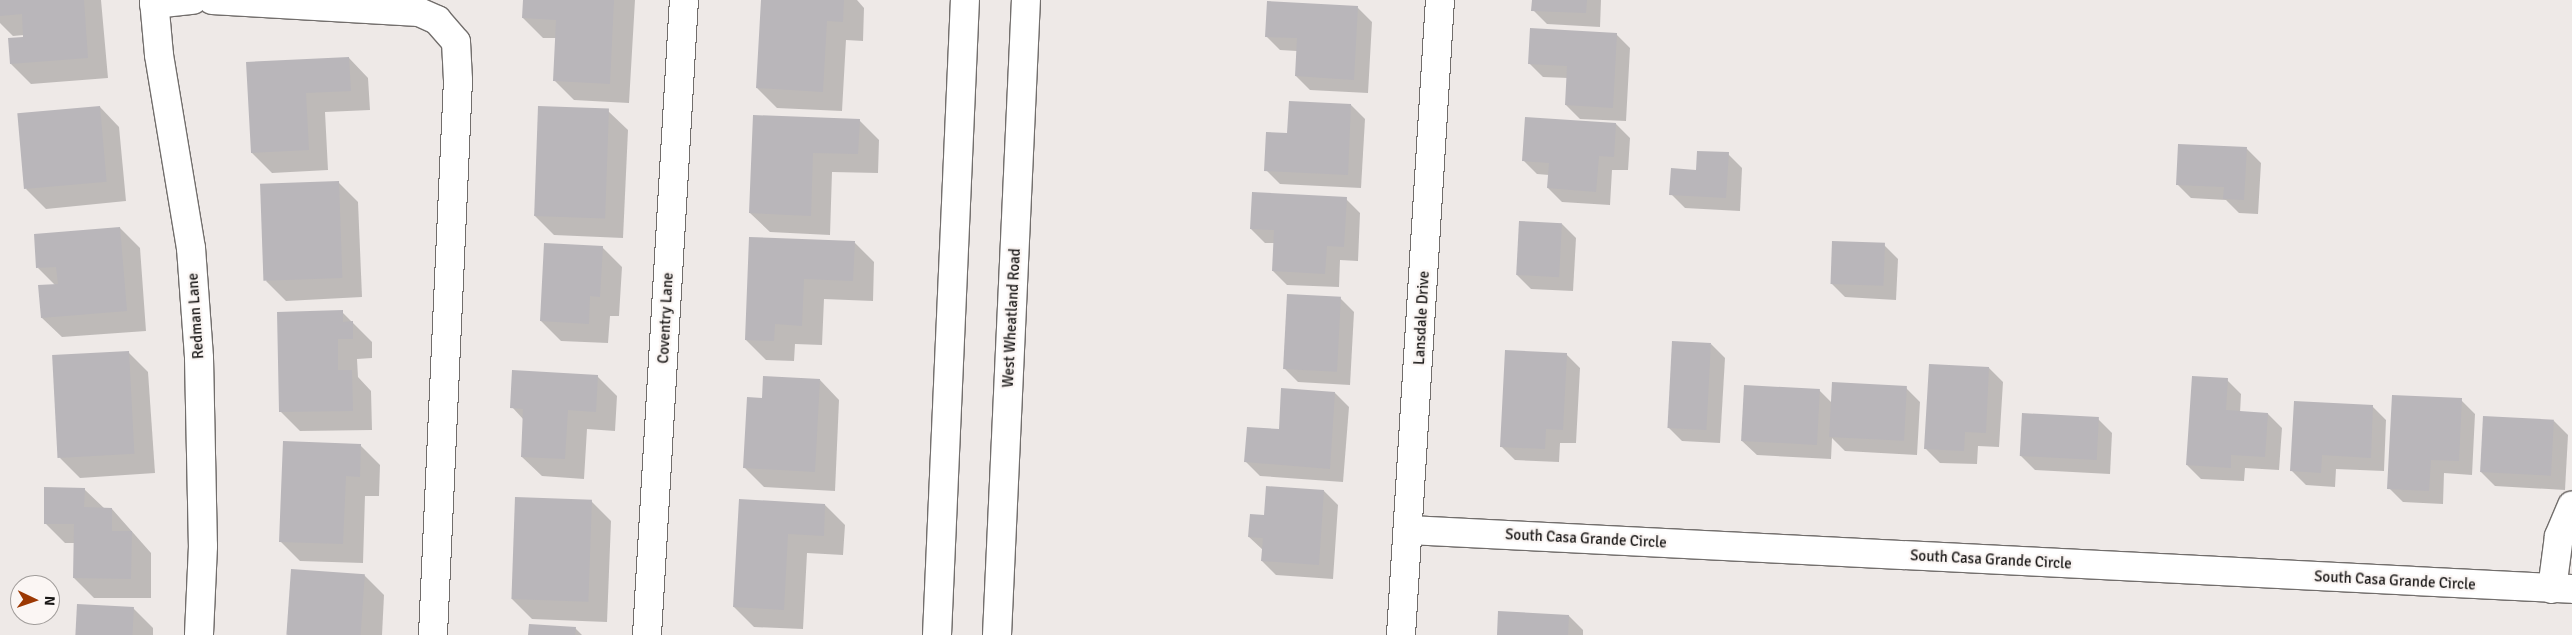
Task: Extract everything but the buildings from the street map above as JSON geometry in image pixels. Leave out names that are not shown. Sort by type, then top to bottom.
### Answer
[{"type":"street","points":[[154,2],[193,0]]},
{"type":"street","points":[[212,0],[419,12],[437,20],[456,42],[458,80],[433,635]]},
{"type":"street","name":"Coventry Lane","points":[[647,635],[684,0]]},
{"type":"street","points":[[937,635],[965,0]]},
{"type":"street","name":"West Wheatland Road","points":[[997,635],[1026,0]]},
{"type":"street","name":"Lansdale Drive","points":[[1401,635],[1409,530],[1440,0]]},
{"type":"street","name":"Redman Lane","points":[[154,2],[159,55],[178,157],[192,257],[199,358],[203,526],[200,635]]},
{"type":"street","points":[[2562,589],[2559,536],[2572,506]]},
{"type":"street","name":"South Casa Grande Circle","points":[[1409,530],[2562,589]]}]
